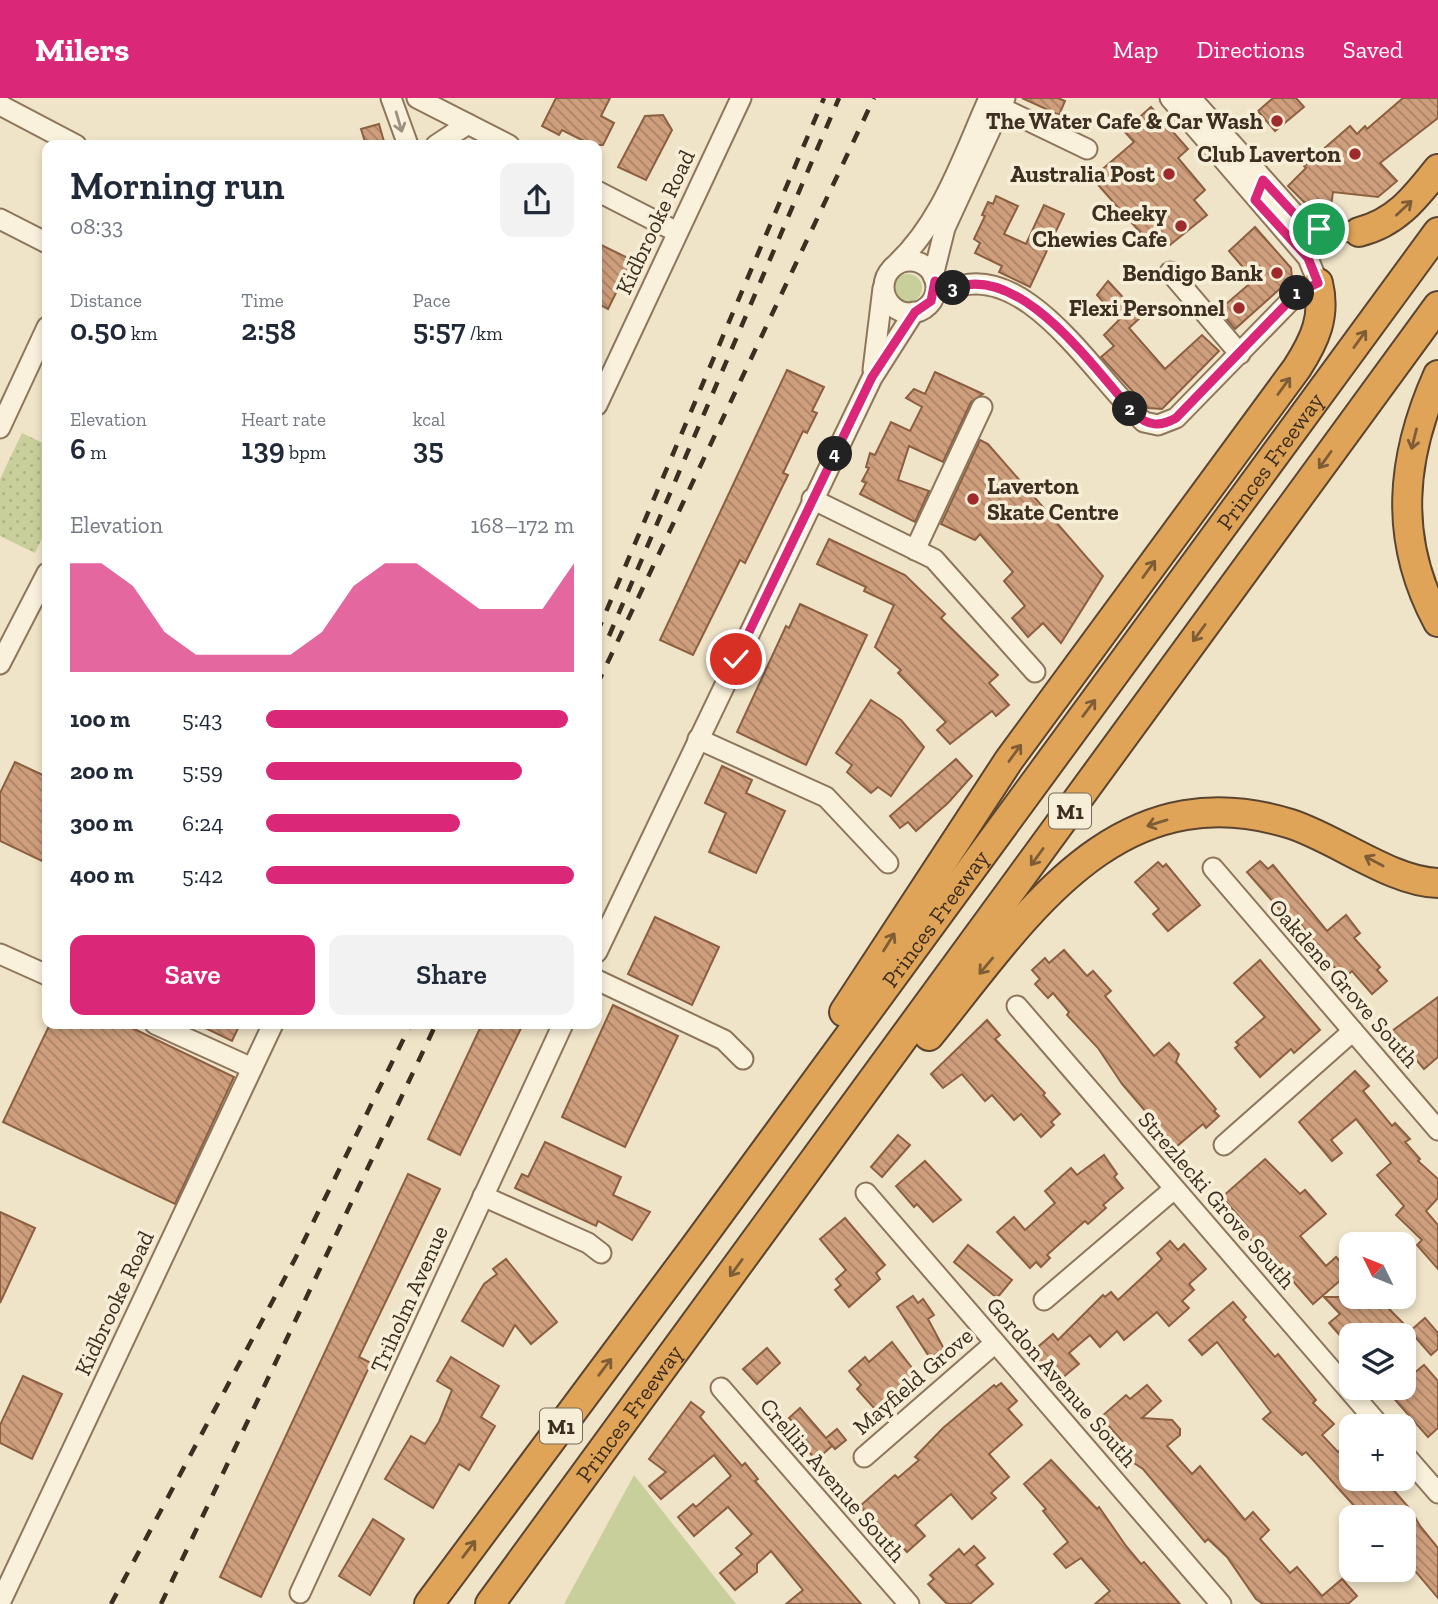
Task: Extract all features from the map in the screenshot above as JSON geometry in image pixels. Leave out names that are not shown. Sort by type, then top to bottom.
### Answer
[{"type":"highway","points":[[1359,232],[1395,217],[1438,169]]},
{"type":"highway","name":"Princes Freeway","points":[[429,1602],[694,1248],[1438,232]]},
{"type":"highway","points":[[694,1248],[923,888],[1009,760],[1297,368],[1319,328],[1322,307],[1318,283]]},
{"type":"highway","name":"Princes Freeway","points":[[490,1604],[1438,306]]},
{"type":"highway","points":[[1438,375],[1413,439],[1406,486],[1415,564],[1438,622]]},
{"type":"highway","points":[[776,1213],[1048,894],[1079,863],[1117,838],[1188,815],[1236,813],[1314,831],[1403,876],[1438,883]]},
{"type":"highway","points":[[508,1604],[599,1454]]},
{"type":"street","points":[[391,98],[406,140]]},
{"type":"street","points":[[417,98],[444,104],[468,124],[499,140]]},
{"type":"street","name":"Kidbrooke Road","points":[[602,394],[741,98]]},
{"type":"street","points":[[998,101],[1087,149]]},
{"type":"street","points":[[872,377],[884,287],[892,268],[910,252],[936,216],[998,101]]},
{"type":"street","points":[[602,941],[872,377],[915,312],[931,301],[938,283],[945,228],[998,101]]},
{"type":"street","points":[[892,268],[898,263],[915,261],[922,264],[938,283],[990,286],[1035,307],[1135,414],[1152,424],[1176,418],[1297,293],[1318,283],[1308,258],[1255,200],[1187,101]]},
{"type":"street","points":[[1187,101],[1287,208],[1310,226],[1334,233],[1359,232]]},
{"type":"street","points":[[0,105],[66,140]]},
{"type":"street","points":[[444,140],[468,124]]},
{"type":"street","points":[[1255,200],[1263,180]]},
{"type":"street","points":[[602,194],[677,232]]},
{"type":"street","points":[[0,219],[42,240]]},
{"type":"street","points":[[1170,272],[1240,354]]},
{"type":"street","points":[[884,287],[891,304],[902,311],[915,312]]},
{"type":"street","points":[[0,428],[7,394],[42,335]]},
{"type":"street","points":[[915,550],[982,407]]},
{"type":"street","points":[[812,499],[934,559],[1035,672]]},
{"type":"street","points":[[0,664],[42,583]]},
{"type":"street","points":[[698,739],[826,797],[888,863]]},
{"type":"street","name":"Oakdene Grove South","points":[[1213,868],[1438,1130]]},
{"type":"street","points":[[0,954],[42,973]]},
{"type":"street","points":[[602,983],[724,1040],[743,1059]]},
{"type":"street","name":"Strezlecki Grove South","points":[[1017,1006],[1370,1414]]},
{"type":"street","points":[[166,1029],[253,1068]]},
{"type":"street","name":"Kidbrooke Road","points":[[0,1603],[271,1029]]},
{"type":"street","name":"Triholm Avenue","points":[[300,1593],[561,1029]]},
{"type":"street","points":[[1224,1145],[1353,1031]]},
{"type":"street","points":[[1044,1300],[1174,1189]]},
{"type":"street","name":"Gordon Avenue South","points":[[866,1193],[1221,1604]]},
{"type":"street","points":[[483,1196],[601,1252]]},
{"type":"street","name":"Mayfield Grove","points":[[864,1457],[995,1343]]},
{"type":"street","name":"Crellin Avenue South","points":[[720,1388],[909,1604]]},
{"type":"street","points":[[1416,1468],[1438,1493]]},
{"type":"green space","points":[[908,274],[918,278],[922,288],[918,298],[908,302],[898,298],[894,288],[898,278]]},
{"type":"green space","points":[[22,433],[42,443],[42,538],[35,553],[0,536],[0,479]]},
{"type":"green space","points":[[634,1475],[736,1604],[564,1604]]},
{"type":"building","points":[[556,98],[610,98],[601,116],[614,123],[603,145],[602,140],[582,140],[562,130],[559,135],[542,126]]},
{"type":"building","points":[[1022,98],[1058,98],[1065,101],[1059,115]]},
{"type":"building","name":"The Water Cafe & Car Wash","points":[[1273,98],[1296,98],[1304,107],[1275,131],[1258,111]]},
{"type":"building","name":"Club Laverton","points":[[1403,98],[1438,98],[1438,118],[1380,163],[1397,181],[1378,197],[1333,192],[1331,206],[1304,202],[1288,186],[1306,168],[1304,166],[1350,126],[1357,134],[1365,126],[1367,129]]},
{"type":"building","points":[[1151,107],[1188,149],[1178,158],[1205,190],[1194,200],[1207,215],[1170,245],[1157,231],[1147,240],[1092,178],[1134,142],[1124,131]]},
{"type":"building","points":[[663,115],[672,130],[646,180],[618,167],[645,116]]},
{"type":"building","points":[[379,124],[384,140],[364,140],[361,129]]},
{"type":"building","points":[[996,196],[1018,206],[1004,234],[1026,244],[1044,205],[1064,214],[1030,287],[999,272],[1002,266],[975,253],[980,243],[974,239],[985,216],[982,215],[988,202],[993,204]]},
{"type":"building","points":[[1255,227],[1291,268],[1292,278],[1235,329],[1219,310],[1254,280],[1229,251]]},
{"type":"building","points":[[602,245],[632,260],[608,309],[602,306]]},
{"type":"building","points":[[1108,281],[1141,317],[1129,328],[1165,369],[1202,335],[1219,351],[1162,409],[1148,408],[1101,357],[1114,346],[1104,335],[1119,320],[1097,295]]},
{"type":"building","points":[[787,370],[824,387],[812,411],[817,413],[807,433],[803,431],[783,473],[788,475],[745,563],[740,560],[693,655],[660,640]]},
{"type":"building","points":[[935,372],[983,394],[971,402],[943,462],[909,446],[898,480],[929,491],[915,522],[860,494],[866,483],[862,481],[869,468],[866,467],[870,453],[875,455],[891,422],[910,431],[922,407],[906,398],[914,389],[925,394]]},
{"type":"building","points":[[980,440],[988,444],[1103,576],[1061,643],[1043,623],[1028,637],[1012,618],[1025,606],[1004,581],[1013,572],[980,534],[975,540],[941,524]]},
{"type":"building","points":[[829,539],[905,575],[945,614],[941,618],[998,675],[989,683],[1009,705],[996,716],[992,711],[950,744],[937,730],[946,722],[898,673],[901,670],[875,647],[894,605],[864,591],[866,587],[817,564]]},
{"type":"building","points":[[800,604],[867,635],[806,765],[737,732],[786,626],[789,628]]},
{"type":"building","points":[[871,700],[901,720],[924,747],[891,796],[878,787],[871,793],[847,772],[852,765],[836,753]]},
{"type":"building","points":[[956,759],[972,776],[948,803],[916,831],[908,822],[900,828],[890,816]]},
{"type":"building","points":[[15,762],[42,775],[42,861],[0,841],[0,793]]},
{"type":"building","points":[[722,766],[752,780],[746,793],[785,811],[756,873],[709,852],[726,813],[705,803]]},
{"type":"building","points":[[1260,861],[1268,869],[1273,865],[1327,931],[1346,915],[1360,933],[1354,938],[1380,967],[1377,970],[1387,981],[1372,994],[1352,971],[1344,978],[1328,960],[1325,963],[1315,951],[1319,947],[1298,921],[1293,925],[1247,872]]},
{"type":"building","points":[[1158,862],[1163,867],[1166,864],[1200,905],[1168,931],[1153,914],[1159,909],[1135,882]]},
{"type":"building","points":[[655,917],[719,947],[692,1005],[628,974]]},
{"type":"building","points":[[1064,950],[1087,976],[1093,971],[1111,991],[1105,996],[1154,1056],[1169,1043],[1179,1054],[1176,1062],[1219,1116],[1206,1128],[1203,1124],[1176,1147],[1122,1084],[1098,1048],[1067,1015],[1069,1012],[1053,993],[1048,998],[1035,984],[1040,979],[1032,970],[1045,958],[1049,963]]},
{"type":"building","points":[[1260,960],[1320,1030],[1294,1053],[1291,1049],[1260,1077],[1235,1048],[1239,1045],[1236,1042],[1265,1017],[1234,983]]},
{"type":"building","points":[[1438,997],[1438,1057],[1424,1069],[1392,1031]]},
{"type":"building","points":[[613,1005],[678,1036],[625,1147],[562,1117]]},
{"type":"building","points":[[987,1020],[1000,1035],[995,1039],[1045,1093],[1043,1095],[1060,1114],[1051,1122],[1054,1125],[1041,1137],[1021,1114],[1014,1120],[992,1095],[985,1101],[962,1074],[943,1088],[931,1074]]},
{"type":"building","points":[[48,1029],[134,1029],[234,1077],[175,1204],[3,1122]]},
{"type":"building","points":[[207,1029],[238,1029],[232,1041]]},
{"type":"building","points":[[480,1029],[521,1029],[460,1155],[428,1139]]},
{"type":"building","points":[[1355,1071],[1369,1086],[1363,1091],[1392,1126],[1395,1123],[1410,1139],[1405,1142],[1420,1159],[1418,1161],[1438,1179],[1438,1198],[1426,1211],[1438,1225],[1438,1269],[1417,1245],[1422,1240],[1416,1232],[1396,1215],[1404,1206],[1377,1175],[1391,1163],[1356,1119],[1331,1140],[1342,1153],[1332,1161],[1299,1122]]},
{"type":"building","points":[[898,1135],[910,1145],[882,1177],[871,1167]]},
{"type":"building","points":[[545,1142],[621,1177],[613,1195],[650,1212],[632,1240],[598,1221],[596,1226],[515,1188],[522,1174],[528,1177]]},
{"type":"building","points":[[1104,1155],[1117,1174],[1114,1177],[1123,1188],[1103,1205],[1106,1208],[1088,1224],[1085,1221],[1047,1255],[1050,1258],[1041,1267],[1036,1262],[1030,1268],[997,1232],[1014,1217],[1025,1230],[1055,1203],[1045,1191],[1071,1168],[1077,1175]]},
{"type":"building","points":[[1265,1159],[1300,1194],[1305,1190],[1326,1214],[1300,1236],[1326,1266],[1336,1257],[1339,1260],[1339,1282],[1313,1304],[1271,1256],[1268,1259],[1246,1234],[1250,1230],[1222,1197]]},
{"type":"building","points":[[925,1161],[961,1200],[933,1222],[917,1204],[914,1207],[896,1186]]},
{"type":"building","points":[[408,1174],[440,1189],[359,1357],[371,1363],[261,1597],[220,1577]]},
{"type":"building","points":[[0,1212],[35,1228],[0,1303]]},
{"type":"building","points":[[845,1218],[885,1265],[876,1273],[880,1279],[849,1307],[835,1290],[841,1285],[836,1279],[846,1270],[820,1239]]},
{"type":"building","points":[[1170,1241],[1178,1250],[1184,1244],[1206,1269],[1189,1284],[1194,1290],[1182,1301],[1189,1308],[1169,1326],[1157,1312],[1124,1340],[1117,1331],[1100,1347],[1090,1335],[1069,1353],[1079,1364],[1055,1384],[1032,1352],[1053,1334],[1058,1340],[1103,1295],[1105,1297],[1111,1292],[1118,1300],[1162,1259],[1157,1253]]},
{"type":"building","points":[[968,1245],[1012,1280],[997,1298],[954,1262]]},
{"type":"building","points":[[506,1259],[557,1322],[531,1344],[515,1325],[503,1346],[462,1321],[484,1284],[497,1274],[493,1269]]},
{"type":"building","points":[[913,1296],[918,1303],[923,1299],[934,1315],[928,1319],[944,1349],[930,1358],[897,1307]]},
{"type":"building","points":[[1324,1297],[1339,1297],[1339,1309],[1389,1309],[1403,1323],[1339,1323],[1339,1334],[1329,1323],[1340,1314]]},
{"type":"building","points":[[1233,1302],[1246,1317],[1243,1320],[1275,1357],[1278,1354],[1316,1400],[1313,1403],[1334,1424],[1322,1435],[1339,1451],[1339,1489],[1306,1452],[1302,1455],[1263,1419],[1271,1412],[1217,1342],[1202,1355],[1189,1340]]},
{"type":"building","points":[[1425,1318],[1438,1333],[1438,1349],[1431,1355],[1416,1338],[1416,1326]]},
{"type":"building","points":[[892,1342],[916,1373],[875,1409],[857,1389],[861,1385],[849,1371],[865,1357],[869,1362]]},
{"type":"building","points":[[767,1348],[780,1363],[757,1384],[743,1369]]},
{"type":"building","points":[[451,1357],[499,1386],[481,1417],[495,1426],[469,1470],[459,1464],[433,1508],[385,1479],[411,1436],[425,1444],[439,1422],[452,1390],[437,1381]]},
{"type":"building","points":[[1424,1365],[1438,1381],[1438,1428],[1428,1437],[1416,1423],[1416,1414],[1408,1414],[1395,1400],[1416,1400],[1416,1372]]},
{"type":"building","points":[[23,1376],[62,1394],[32,1459],[0,1443],[0,1425]]},
{"type":"building","points":[[1001,1383],[1017,1401],[1008,1409],[1022,1425],[989,1454],[1009,1477],[991,1493],[996,1498],[972,1519],[951,1494],[915,1525],[925,1536],[907,1552],[895,1539],[885,1548],[871,1531],[877,1526],[860,1506],[895,1475],[898,1478],[919,1460],[915,1457],[943,1428],[994,1385],[996,1387]]},
{"type":"building","points":[[1147,1385],[1161,1401],[1142,1418],[1172,1420],[1180,1429],[1180,1435],[1167,1446],[1192,1474],[1200,1466],[1245,1520],[1253,1512],[1269,1530],[1260,1539],[1290,1573],[1297,1567],[1322,1596],[1339,1582],[1345,1582],[1357,1596],[1348,1604],[1263,1604],[1256,1599],[1227,1557],[1208,1539],[1205,1542],[1143,1469],[1134,1463],[1135,1460],[1120,1443],[1122,1441],[1101,1417],[1126,1395],[1130,1399]]},
{"type":"building","points":[[691,1402],[704,1412],[700,1417],[742,1466],[745,1463],[758,1479],[755,1481],[861,1604],[786,1604],[803,1590],[771,1551],[757,1564],[757,1572],[735,1590],[720,1573],[742,1554],[736,1548],[752,1534],[728,1507],[694,1536],[678,1517],[693,1504],[696,1507],[731,1476],[714,1455],[661,1499],[649,1486],[666,1472],[649,1459]]},
{"type":"building","points":[[800,1408],[826,1438],[837,1429],[846,1440],[835,1449],[828,1441],[832,1446],[816,1460],[788,1428],[793,1422],[789,1418]]},
{"type":"building","points":[[1051,1460],[1097,1509],[1099,1507],[1141,1564],[1144,1562],[1180,1604],[1095,1604],[1110,1591],[1081,1558],[1066,1568],[1054,1554],[1068,1542],[1043,1511],[1046,1509],[1024,1484]]},
{"type":"building","points":[[1341,1491],[1394,1491],[1407,1505],[1353,1505]]},
{"type":"building","points":[[373,1519],[404,1539],[370,1595],[339,1576]]},
{"type":"building","points":[[1416,1519],[1438,1548],[1438,1598],[1416,1572]]},
{"type":"building","points":[[974,1546],[985,1558],[976,1565],[993,1584],[970,1604],[947,1604],[928,1584],[934,1579],[930,1575],[959,1549],[964,1555]]},
{"type":"railway","points":[[602,621],[824,98]]},
{"type":"railway","points":[[609,636],[839,98]]},
{"type":"railway","points":[[602,674],[874,98]]},
{"type":"railway","points":[[111,1604],[295,1259],[409,1029]]},
{"type":"railway","points":[[161,1604],[434,1029]]},
{"type":"place","name":"The Water Cafe & Car Wash","points":[[1277,121]]},
{"type":"place","name":"Club Laverton","points":[[1355,154]]},
{"type":"place","name":"Australia Post","points":[[1169,174]]},
{"type":"place","name":"Cheeky Chewies Cafe","points":[[1181,226]]},
{"type":"place","name":"Bendigo Bank","points":[[1277,273]]},
{"type":"place","name":"Flexi Personnel","points":[[1239,308]]},
{"type":"place","name":"Laverton Skate Centre","points":[[973,499]]},
{"type":"route","points":[[736,659],[872,377],[915,312],[931,301],[936,288],[935,281],[947,291],[969,283],[981,284],[1023,299],[1052,322],[1135,414],[1144,422],[1158,425],[1176,418],[1297,293],[1318,283],[1308,258],[1255,200],[1263,180],[1299,219],[1319,229]]}]
